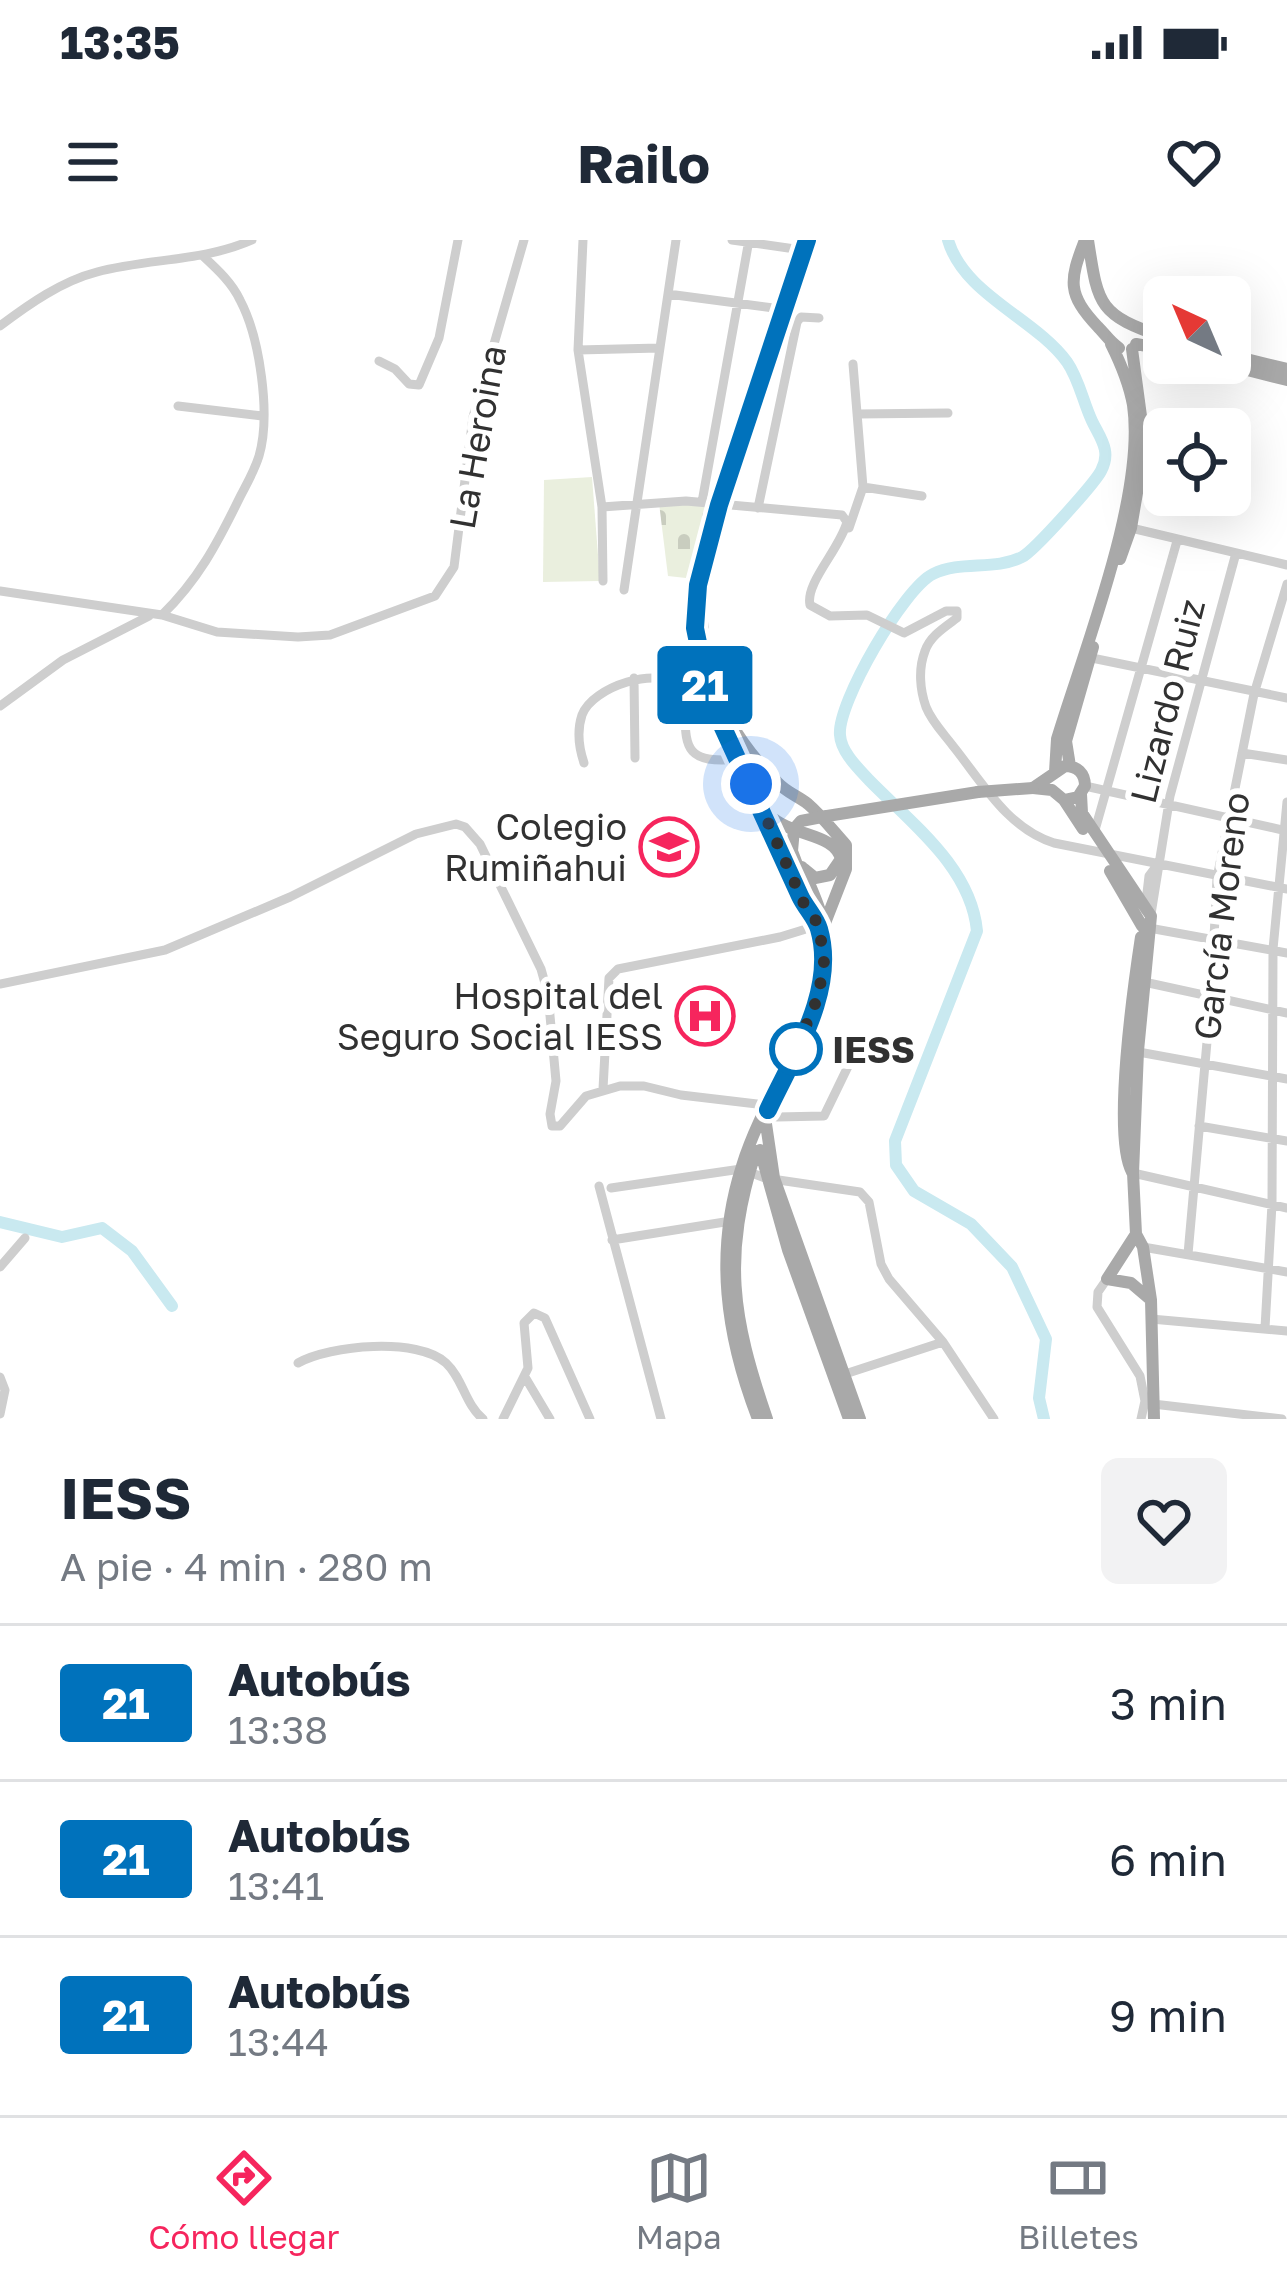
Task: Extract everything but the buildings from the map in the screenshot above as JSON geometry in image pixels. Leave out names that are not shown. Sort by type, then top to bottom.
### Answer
[{"type":"main road","points":[[1087,240],[1094,288],[1105,306],[1143,330]]},
{"type":"main road","points":[[1087,240],[1072,278],[1073,291],[1124,368],[1133,408],[1126,527]]},
{"type":"main road","points":[[808,245],[698,585],[695,628],[709,697],[805,906],[822,924]]},
{"type":"main road","points":[[1109,340],[1110,325],[1120,319]]},
{"type":"main road","points":[[1104,852],[1058,795],[1054,773],[1057,739],[1126,527],[1145,446],[1134,346],[1137,328]]},
{"type":"main road","points":[[1109,340],[1143,347]]},
{"type":"main road","points":[[1251,361],[1285,370]]},
{"type":"main road","points":[[1251,366],[1285,370]]},
{"type":"main road","points":[[722,505],[706,573],[701,624],[706,667],[751,770],[777,814],[801,821],[914,800],[1033,788],[1058,795],[1083,790]]},
{"type":"main road","points":[[1070,766],[1066,742],[1086,657]]},
{"type":"main road","points":[[734,728],[782,788],[809,805],[846,845],[846,869],[822,924]]},
{"type":"main road","points":[[1033,788],[1070,766]]},
{"type":"main road","points":[[1070,766],[1080,771],[1082,812],[1147,920]]},
{"type":"main road","points":[[763,809],[778,825],[809,838],[832,842],[841,859],[830,875],[815,878],[802,871],[794,843],[796,833],[803,825],[827,816]]},
{"type":"main road","points":[[762,1419],[740,1354],[730,1284],[733,1221],[764,1120],[818,997],[824,963],[822,924],[791,844],[801,821]]},
{"type":"main road","name":"Lizardo Ruiz","points":[[1133,1050],[1144,982],[1147,920]]},
{"type":"main road","name":"Lizardo Ruiz","points":[[1147,920],[1133,1050],[1133,1173],[1151,1300],[1154,1412]]},
{"type":"main road","points":[[745,1171],[764,1120]]},
{"type":"main road","points":[[764,1120],[770,1178]]},
{"type":"main road","points":[[759,1141],[793,1248],[860,1419]]},
{"type":"main road","points":[[1107,1279],[1140,1241]]},
{"type":"main road","points":[[1107,1279],[1131,1283],[1151,1300]]},
{"type":"main road","points":[[842,1375],[849,1419]]},
{"type":"street","points":[[0,326],[37,299],[95,272],[204,257],[252,240]]},
{"type":"street","points":[[379,362],[419,386],[439,338],[458,240]]},
{"type":"street","name":"La Heroina","points":[[157,615],[218,632],[330,635],[435,596],[454,567],[473,417],[524,240]]},
{"type":"street","points":[[583,240],[578,350],[602,508],[603,581]]},
{"type":"street","points":[[624,590],[676,240]]},
{"type":"street","points":[[732,240],[808,245]]},
{"type":"street","points":[[702,502],[749,241]]},
{"type":"street","points":[[0,706],[63,660],[157,615],[198,578],[258,460],[262,380],[247,315],[227,280],[204,257]]},
{"type":"street","points":[[668,294],[786,310]]},
{"type":"street","points":[[758,508],[796,322],[801,316],[819,318]]},
{"type":"street","points":[[578,350],[659,348]]},
{"type":"street","points":[[853,364],[863,487],[841,544],[809,588],[810,605],[830,616],[871,617],[908,633],[946,611],[957,611],[957,618],[938,632],[924,652],[920,682],[931,717],[974,778],[1028,830],[1054,843],[1282,888]]},
{"type":"street","points":[[178,406],[262,416]]},
{"type":"street","points":[[858,414],[948,413]]},
{"type":"street","points":[[863,487],[922,496]]},
{"type":"street","points":[[602,508],[639,502],[702,502],[842,515],[847,521],[841,544]]},
{"type":"street","points":[[1126,527],[1287,565]]},
{"type":"street","points":[[1094,833],[1178,542]]},
{"type":"street","name":"Lizardo Ruiz","points":[[1147,920],[1149,876],[1158,864],[1168,804],[1236,553]]},
{"type":"street","name":"García Moreno","points":[[1188,1255],[1217,878],[1254,694],[1287,584]]},
{"type":"street","points":[[0,591],[157,615]]},
{"type":"street","points":[[1086,657],[1287,698]]},
{"type":"street","points":[[584,763],[579,744],[582,713],[589,704],[634,678],[654,676],[678,682],[684,694],[687,746],[704,760],[739,759]]},
{"type":"street","points":[[634,678],[635,758]]},
{"type":"street","points":[[1242,754],[1287,760]]},
{"type":"street","points":[[1083,790],[1104,788],[1286,830]]},
{"type":"street","points":[[1265,1328],[1272,1204],[1273,950],[1287,802]]},
{"type":"street","points":[[0,984],[165,950],[290,897],[416,834],[456,824],[465,826],[480,844],[542,969],[556,1081],[552,1126],[565,1121],[586,1096],[603,1089],[644,1086],[757,1104],[764,1120],[825,1116],[855,1052]]},
{"type":"street","points":[[1147,920],[1287,952]]},
{"type":"street","points":[[603,1089],[610,978],[618,969],[780,937],[822,924]]},
{"type":"street","points":[[1144,982],[1287,1013]]},
{"type":"street","points":[[1133,1050],[1287,1079]]},
{"type":"street","points":[[1199,1126],[1287,1142]]},
{"type":"street","points":[[662,1419],[612,1240],[605,1187],[745,1171],[864,1195],[884,1270],[944,1342],[994,1419]]},
{"type":"street","points":[[1133,1173],[1287,1208]]},
{"type":"street","points":[[612,1240],[733,1221]]},
{"type":"street","points":[[0,1267],[25,1238]]},
{"type":"street","points":[[1140,1241],[1188,1255],[1287,1272]]},
{"type":"street","points":[[1107,1279],[1096,1307],[1137,1369],[1145,1401],[1141,1419]]},
{"type":"street","points":[[502,1419],[529,1361],[524,1321],[538,1313],[554,1335],[590,1419]]},
{"type":"street","points":[[1151,1319],[1287,1331]]},
{"type":"street","points":[[842,1375],[944,1342]]},
{"type":"street","points":[[298,1363],[337,1350],[423,1348],[450,1368],[483,1419]]},
{"type":"street","points":[[0,1377],[5,1390],[0,1414]]},
{"type":"street","points":[[525,1377],[550,1419]]},
{"type":"street","points":[[1154,1412],[1282,1419]]},
{"type":"green space","points":[[592,477],[600,581],[543,582],[544,480]]},
{"type":"green space","points":[[659,503],[718,505],[695,579],[668,576]]},
{"type":"waterway","points":[[948,240],[969,276],[1067,362],[1104,445],[1104,464],[1076,502],[1022,557],[944,570],[921,584],[890,623],[860,674],[840,735],[855,765],[951,866],[972,908],[977,931],[895,1141],[896,1165],[914,1191],[971,1224],[1012,1267],[1046,1339],[1039,1398],[1044,1419]]},
{"type":"waterway","points":[[0,1222],[62,1237],[102,1228],[132,1251],[172,1306]]},
{"type":"bus line","name":"21","points":[[768,1110],[818,997],[824,963],[819,925],[800,896],[709,697],[697,649],[695,607],[719,505],[807,240]]},
{"type":"place","name":"Colegio Rumiñahui","points":[[669,847]]},
{"type":"place","name":"Hospital del Seguro Social IESS","points":[[705,1016]]},
{"type":"place","name":"IESS","points":[[796,1049]]},
{"type":"route","points":[[751,784],[805,906],[819,925],[824,963],[818,997],[796,1049]]}]
